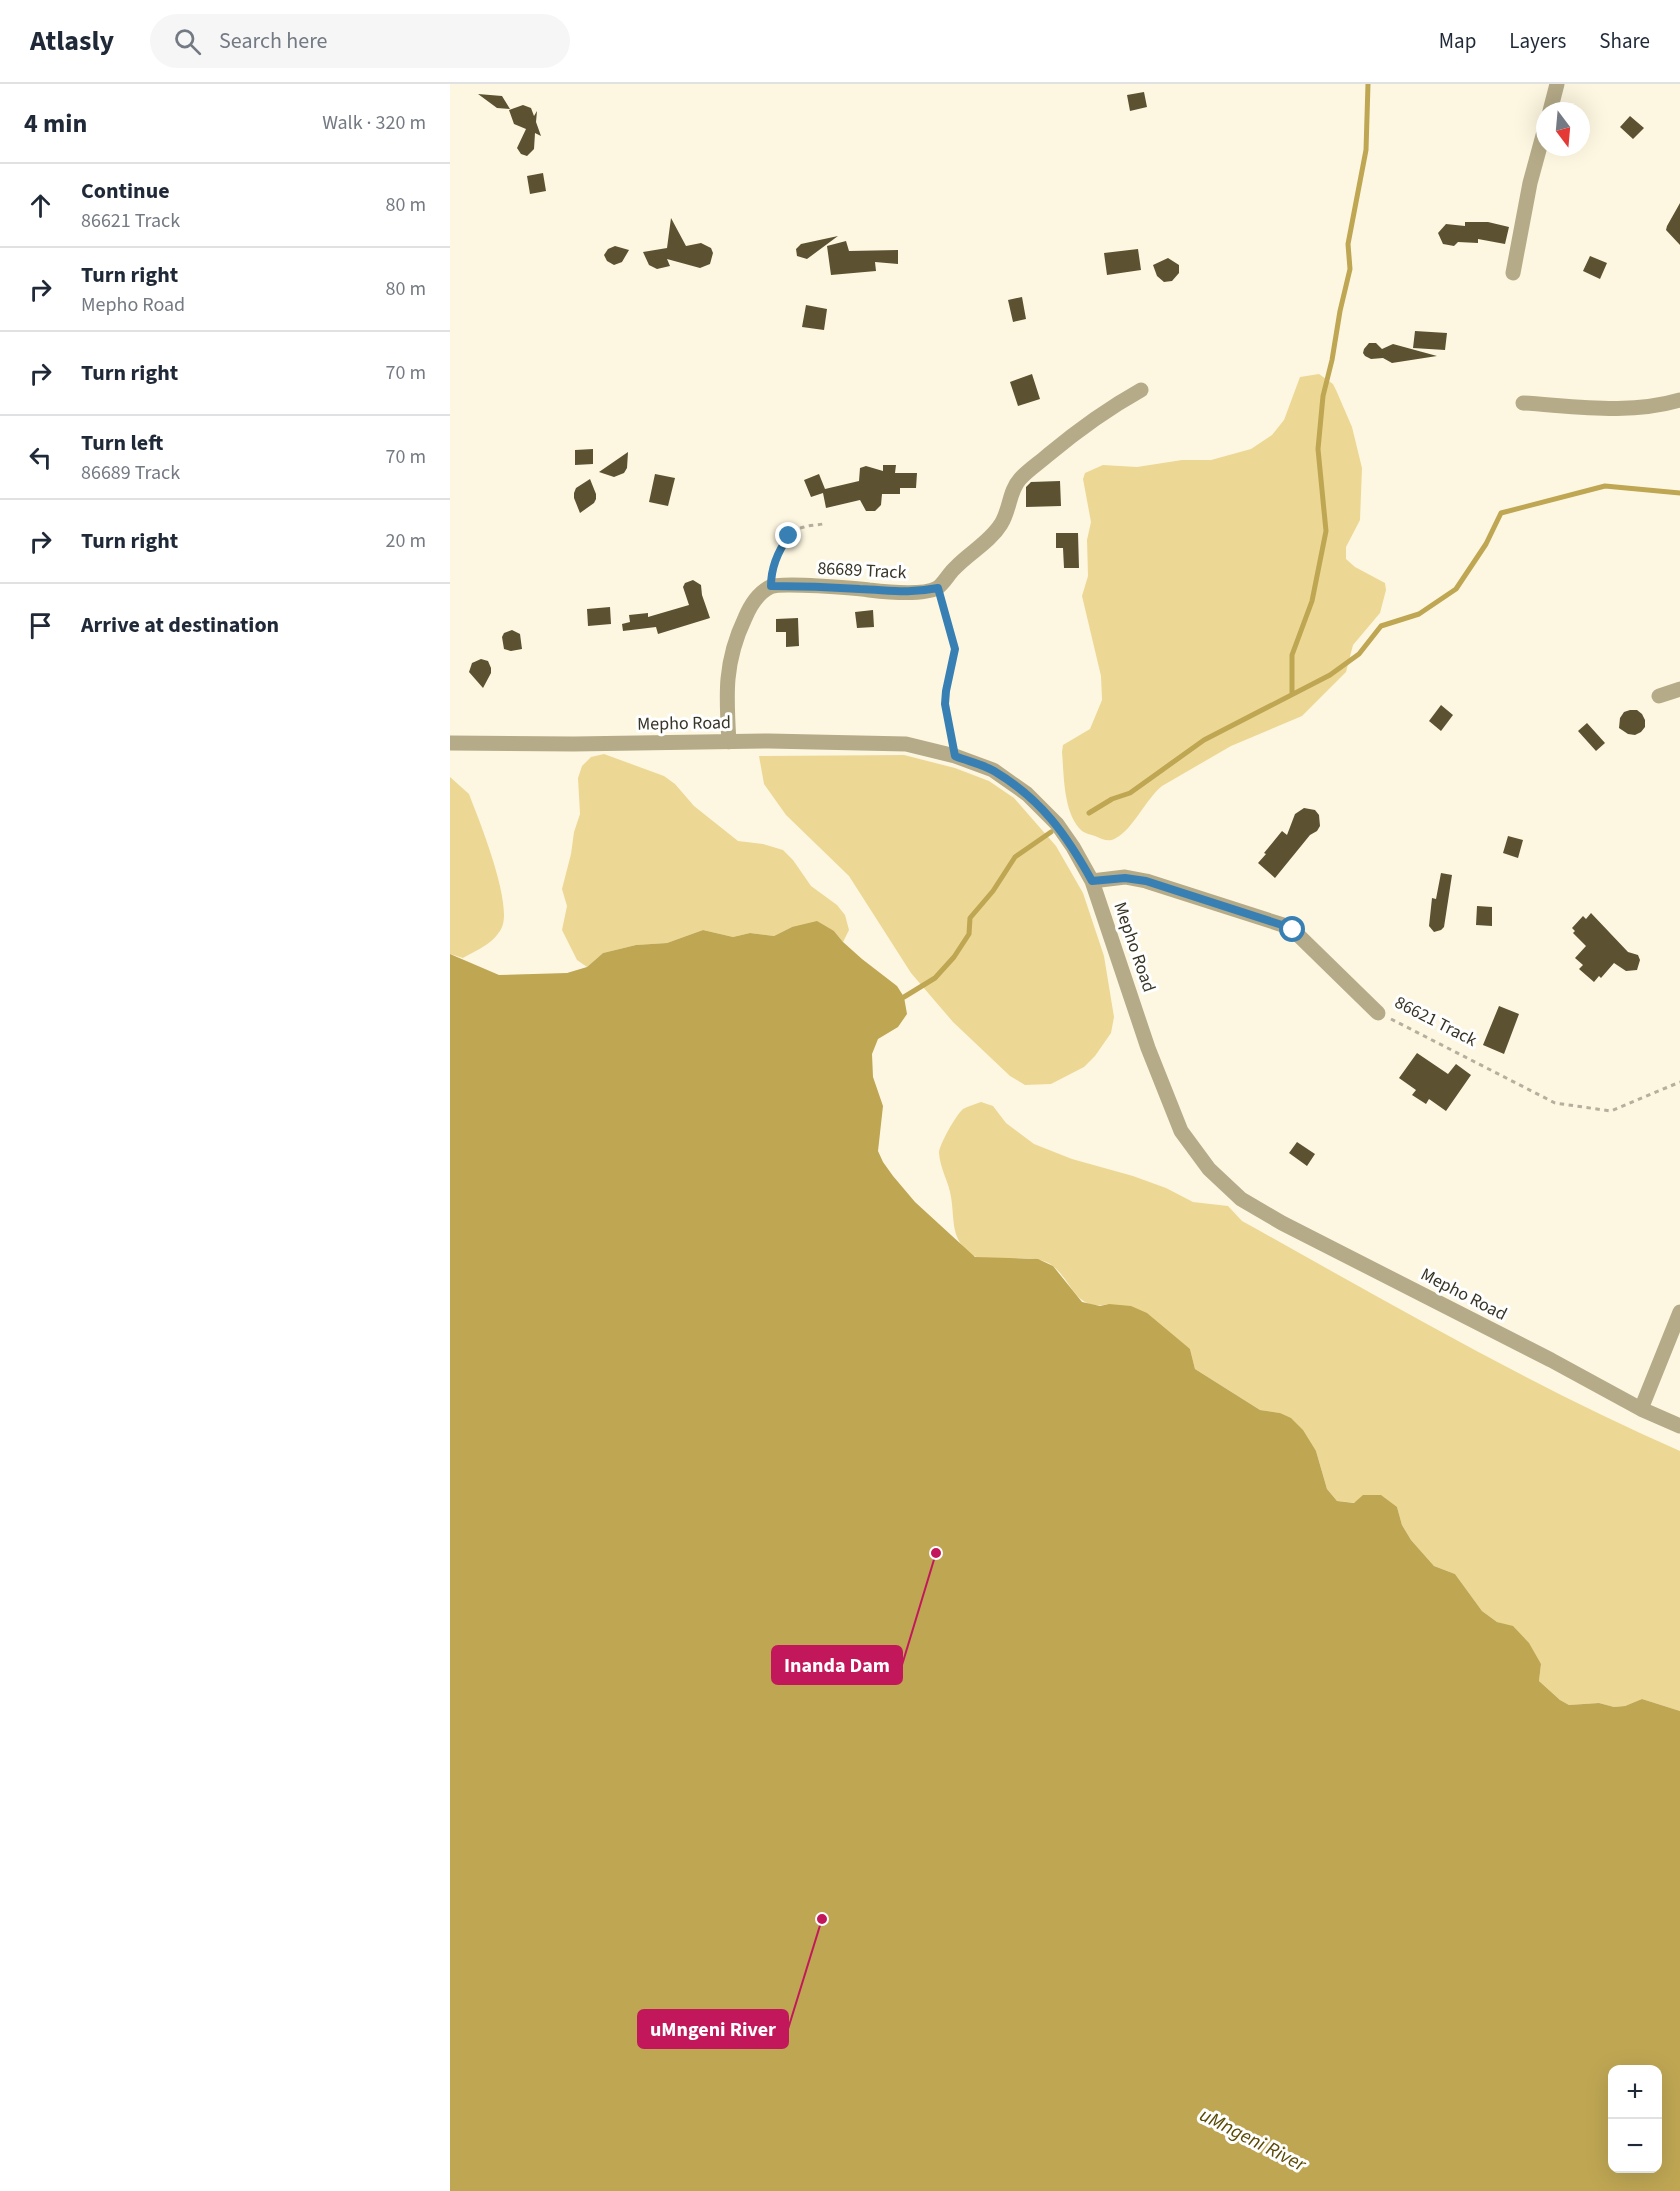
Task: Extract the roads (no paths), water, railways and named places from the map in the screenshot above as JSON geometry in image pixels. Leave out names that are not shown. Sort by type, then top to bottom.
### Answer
[{"type":"street","points":[[1552,102],[1557,84]]},
{"type":"street","points":[[1513,273],[1537,156]]},
{"type":"street","name":"86689 Track","points":[[729,742],[726,703],[728,670],[736,636],[750,606],[771,586],[891,592],[914,592],[938,588],[958,564],[1000,526],[1019,480],[1028,471],[1106,410],[1141,390]]},
{"type":"street","points":[[1523,403],[1628,408],[1666,404],[1680,400]]},
{"type":"street","points":[[1659,696],[1680,689]]},
{"type":"street","name":"Mepho Road","points":[[450,743],[906,744],[955,756],[993,770],[1027,794],[1057,824],[1092,881],[1148,1048],[1181,1131],[1209,1169],[1241,1199],[1282,1223],[1541,1355],[1641,1409],[1680,1426]]},
{"type":"street","name":"86621 Track","points":[[1092,881],[1125,878],[1146,881],[1293,930],[1378,1013]]},
{"type":"street","points":[[1641,1409],[1680,1312]]},
{"type":"water","points":[[817,921],[834,931],[862,959],[897,986],[904,997],[907,1014],[898,1027],[878,1039],[872,1054],[873,1077],[883,1106],[878,1151],[893,1176],[915,1202],[975,1257],[1038,1259],[1053,1266],[1082,1302],[1100,1306],[1109,1304],[1131,1306],[1147,1313],[1190,1349],[1195,1369],[1260,1410],[1280,1413],[1291,1418],[1303,1430],[1316,1451],[1327,1489],[1337,1501],[1354,1503],[1363,1495],[1381,1495],[1397,1507],[1402,1525],[1411,1540],[1434,1566],[1455,1574],[1482,1611],[1497,1622],[1513,1626],[1529,1643],[1541,1664],[1539,1681],[1560,1700],[1569,1705],[1599,1703],[1614,1707],[1625,1706],[1642,1699],[1680,1711],[1680,2191],[450,2191],[450,954],[499,975],[567,973],[587,967],[603,953],[636,945],[667,943],[703,930],[733,937],[750,933],[774,936],[792,927]]},
{"type":"waterway","points":[[1292,693],[1292,655],[1312,601],[1326,531],[1318,449],[1323,396],[1350,269],[1348,244],[1366,150],[1368,84]]},
{"type":"waterway","points":[[1089,813],[1112,799],[1130,793],[1204,740],[1330,675],[1359,654],[1381,626],[1419,614],[1456,589],[1486,544],[1501,513],[1605,486],[1680,493]]},
{"type":"waterway","points":[[904,997],[935,978],[954,957],[969,934],[970,918],[993,891],[1015,857],[1051,832]]},
{"type":"place","name":"Inanda Dam","points":[[936,1553]]},
{"type":"place","name":"uMngeni River","points":[[822,1919]]}]
